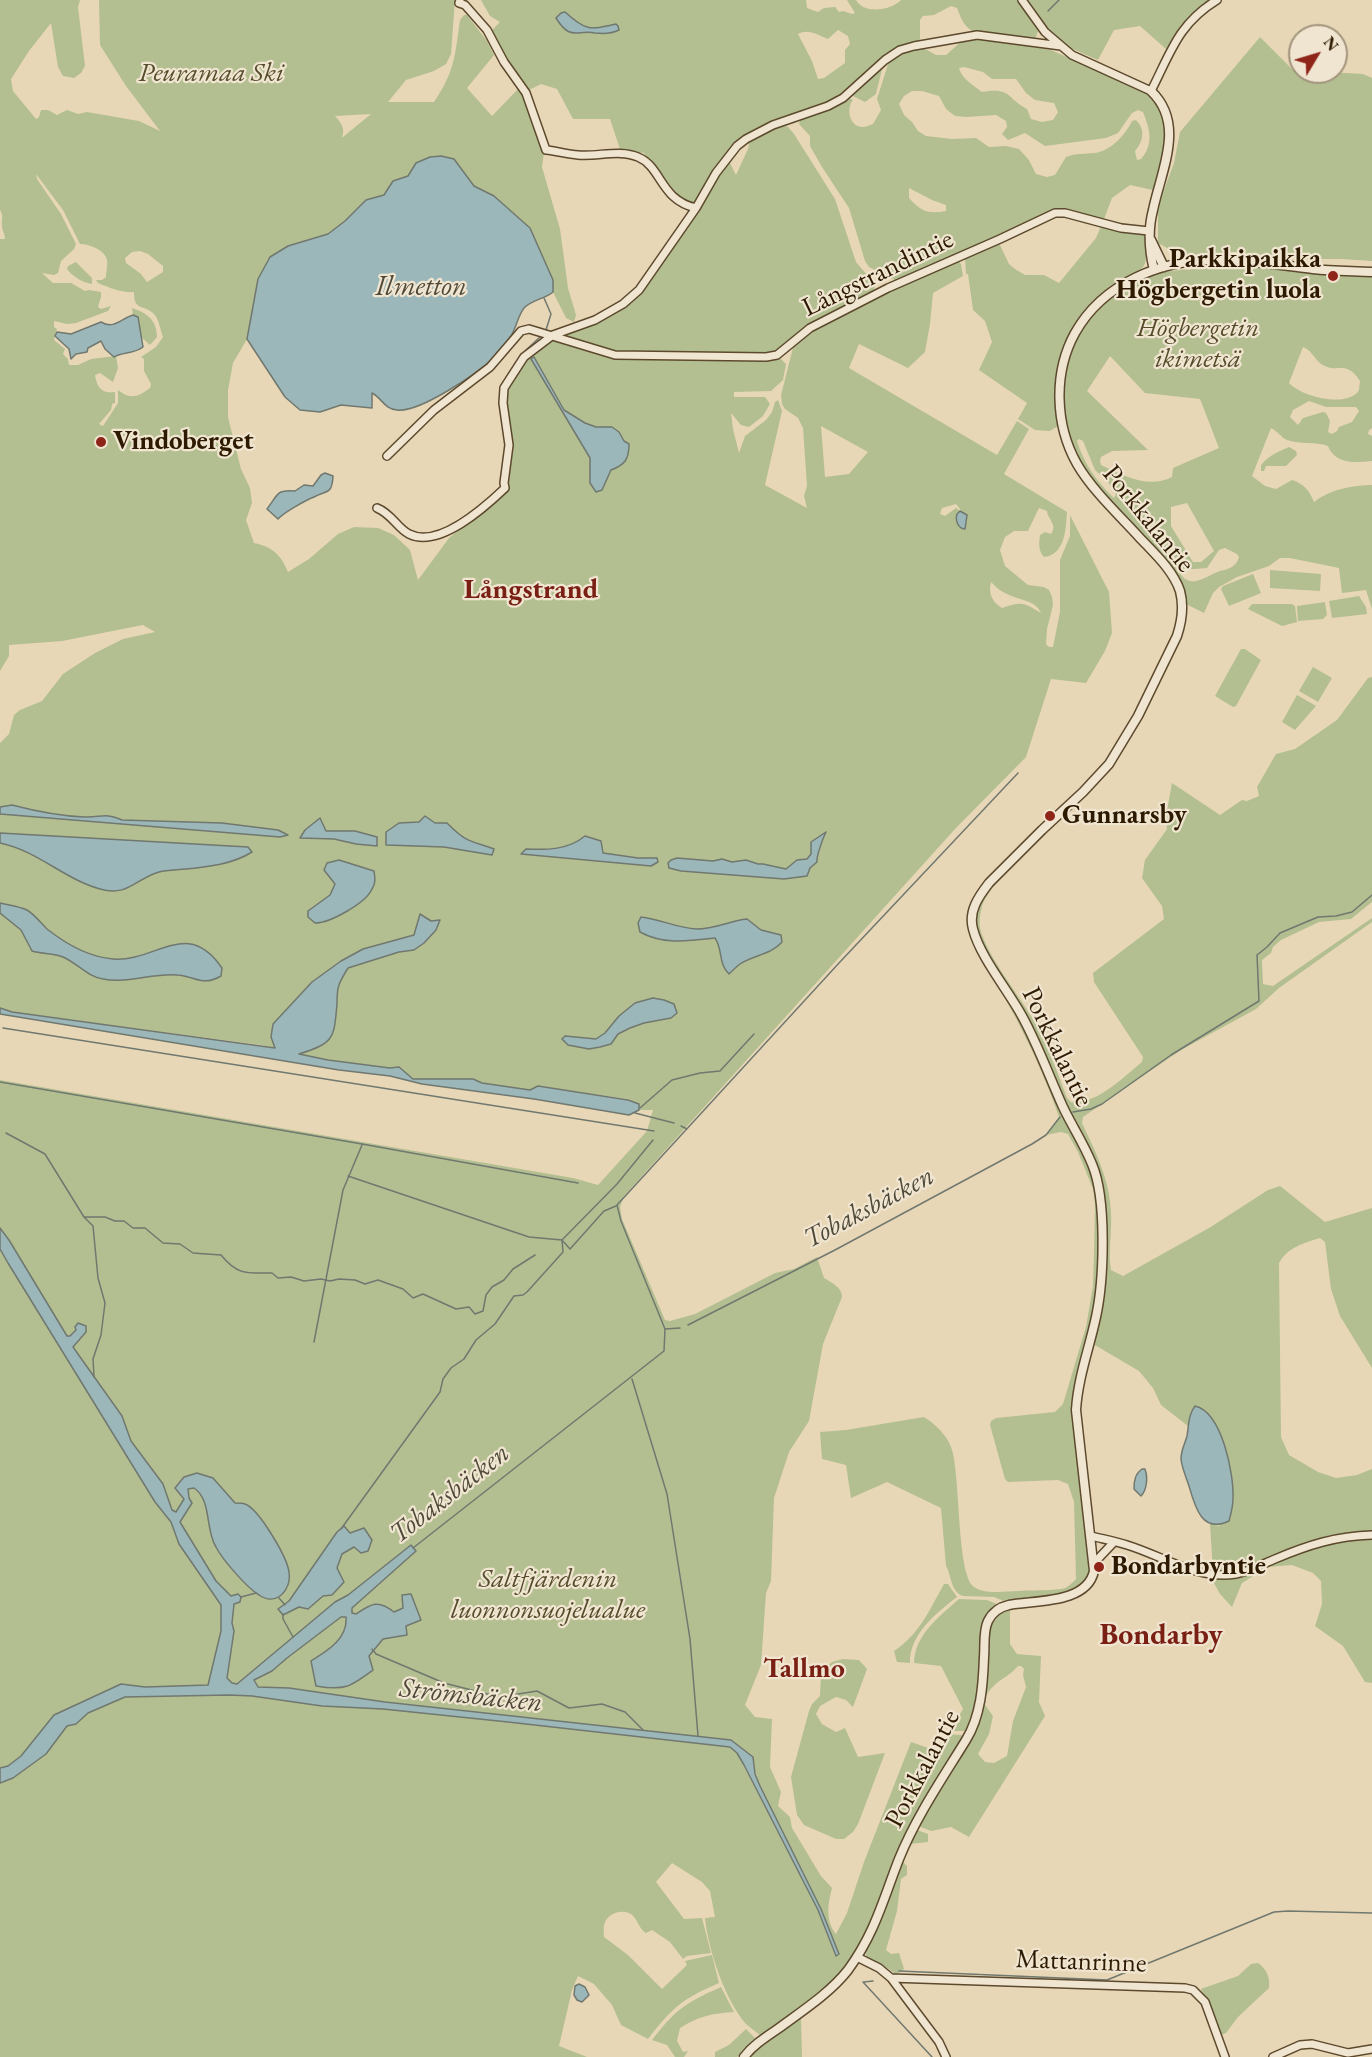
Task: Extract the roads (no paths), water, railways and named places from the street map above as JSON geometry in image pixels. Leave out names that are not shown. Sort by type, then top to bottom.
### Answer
[{"type":"street","points":[[459,0],[459,3],[465,5],[487,30],[504,62],[526,93],[546,150],[579,155],[629,154],[640,158],[647,163],[671,195],[685,206],[696,208]]},
{"type":"street","points":[[1022,0],[1045,32],[1072,55],[1151,91],[1166,112],[1170,137],[1164,173],[1153,209],[1150,236],[1150,252],[1154,270]]},
{"type":"street","points":[[1151,91],[1166,59],[1186,26],[1204,8],[1217,0]]},
{"type":"street","points":[[1038,44],[1045,32]]},
{"type":"street","points":[[377,508],[388,513],[408,533],[422,537],[440,534],[454,528],[505,488],[509,445],[503,403],[504,388],[524,357],[553,335],[595,320],[623,304],[639,290],[696,208],[716,173],[737,146],[746,139],[773,125],[828,106],[843,98],[885,60],[900,50],[977,35],[1061,46]]},
{"type":"street","name":"Långstrandintie","points":[[387,456],[434,410],[490,367],[521,332],[529,329],[615,355],[766,357],[777,355],[810,328],[888,288],[1055,213],[1065,213],[1150,236]]},
{"type":"street","points":[[1150,236],[1164,267]]},
{"type":"street","name":"Porkkalantie","points":[[744,2057],[846,1973],[870,1936],[910,1835],[942,1776],[973,1726],[984,1678],[987,1622],[999,1609],[1009,1605],[1076,1594],[1089,1584],[1093,1577],[1095,1562],[1076,1410],[1077,1393],[1096,1316],[1100,1286],[1102,1204],[1100,1190],[1092,1164],[1063,1108],[1043,1056],[1015,1003],[978,942],[972,921],[975,903],[989,883],[1109,764],[1138,716],[1173,644],[1181,624],[1182,602],[1175,580],[1167,567],[1106,501],[1078,466],[1063,428],[1059,402],[1061,369],[1066,354],[1083,321],[1094,307],[1116,289],[1164,267],[1215,260],[1372,272]]},
{"type":"street","points":[[1091,1536],[1126,1544],[1196,1571],[1220,1575],[1238,1573],[1260,1566],[1325,1540],[1351,1535],[1372,1535]]},
{"type":"street","points":[[1095,1562],[1114,1542]]},
{"type":"street","points":[[857,1957],[879,1968],[891,1978],[939,2042],[946,2057]]},
{"type":"street","name":"Mattanrinne","points":[[891,1978],[1185,1988],[1200,1995],[1205,2002],[1225,2057]]},
{"type":"street","points":[[1273,2057],[1300,2045],[1312,2044],[1348,2053],[1372,2049]]},
{"type":"water","points":[[565,12],[583,26],[594,28],[616,24],[619,30],[604,34],[570,32],[556,18]]},
{"type":"water","name":"Ilmetton","points":[[441,156],[454,159],[474,186],[494,196],[530,228],[553,280],[553,292],[525,307],[511,336],[494,358],[462,382],[433,399],[407,409],[397,410],[386,406],[372,393],[372,408],[341,405],[320,412],[300,410],[285,397],[247,339],[258,279],[270,257],[288,246],[328,234],[366,200],[384,195],[393,181],[408,176],[416,163],[430,157]]},
{"type":"water","points":[[133,315],[138,317],[143,347],[114,357],[105,349],[101,341],[88,348],[87,352],[76,354],[71,359],[69,349],[55,336],[57,332],[71,334],[101,322],[114,324]]},
{"type":"water","points":[[534,357],[564,410],[596,427],[612,427],[629,444],[625,461],[611,470],[602,490],[596,492],[590,483],[590,458],[531,359]]},
{"type":"water","points":[[325,473],[333,476],[328,491],[300,504],[278,519],[267,509],[281,492],[295,491],[304,485],[313,486]]},
{"type":"water","points":[[960,511],[967,515],[965,529],[959,526],[957,521],[956,516]]},
{"type":"water","points":[[12,805],[75,816],[222,823],[278,830],[288,835],[280,837],[0,814],[0,807]]},
{"type":"water","points":[[425,816],[435,823],[447,823],[464,838],[494,849],[492,855],[444,847],[386,845],[386,832],[399,823],[419,822]]},
{"type":"water","points":[[320,818],[326,831],[355,831],[377,837],[377,846],[334,839],[300,838],[305,830]]},
{"type":"water","points":[[826,832],[817,862],[810,868],[807,876],[784,879],[681,871],[669,868],[668,863],[677,858],[713,861],[722,859],[732,862],[746,860],[786,869],[797,860],[807,859],[811,854],[811,842]]},
{"type":"water","points":[[0,833],[248,847],[252,852],[220,864],[159,872],[125,889],[110,891],[75,879],[27,852],[0,843]]},
{"type":"water","points":[[585,836],[601,841],[603,853],[657,858],[658,862],[651,866],[521,854],[526,849],[564,847]]},
{"type":"water","points":[[339,860],[374,871],[374,885],[363,900],[355,906],[329,920],[315,923],[308,917],[308,911],[330,895],[335,884],[324,870],[327,863]]},
{"type":"water","points":[[0,903],[27,910],[62,940],[87,953],[104,958],[129,958],[171,946],[196,945],[209,953],[222,968],[221,976],[209,981],[177,975],[121,980],[98,978],[63,957],[32,951],[21,930],[0,913]]},
{"type":"water","points":[[420,914],[431,921],[440,920],[436,930],[414,950],[399,952],[348,968],[338,987],[335,1025],[330,1038],[326,1043],[299,1054],[328,1060],[390,1068],[399,1067],[413,1079],[473,1079],[482,1083],[530,1090],[538,1086],[628,1100],[639,1104],[639,1110],[629,1115],[422,1084],[390,1076],[339,1070],[0,1014],[0,1008],[12,1012],[275,1048],[271,1037],[273,1024],[312,982],[341,961],[363,949],[414,935]]},
{"type":"water","points":[[641,917],[696,929],[747,919],[761,930],[781,935],[782,942],[773,950],[740,964],[729,974],[723,966],[715,938],[676,941],[658,939],[640,932],[638,923]]},
{"type":"water","points":[[653,998],[674,1004],[677,1013],[671,1018],[630,1028],[618,1034],[611,1044],[600,1047],[589,1049],[568,1045],[562,1039],[565,1036],[596,1039],[635,1003]]},
{"type":"water","points":[[0,1228],[67,1336],[76,1330],[78,1323],[86,1326],[86,1332],[73,1347],[122,1416],[131,1441],[163,1484],[172,1510],[176,1512],[184,1499],[175,1488],[184,1477],[197,1473],[213,1478],[235,1503],[245,1504],[258,1515],[278,1545],[289,1572],[288,1585],[282,1595],[277,1598],[265,1598],[235,1573],[219,1552],[210,1532],[206,1507],[200,1493],[194,1488],[188,1489],[192,1503],[180,1522],[216,1581],[231,1596],[238,1594],[241,1597],[240,1602],[234,1604],[232,1623],[234,1631],[227,1678],[232,1683],[237,1684],[335,1602],[348,1595],[411,1545],[416,1551],[352,1608],[352,1613],[356,1614],[379,1604],[394,1612],[403,1608],[402,1595],[411,1594],[421,1620],[406,1626],[407,1635],[383,1639],[369,1656],[373,1670],[341,1688],[316,1686],[311,1661],[340,1638],[346,1625],[346,1617],[341,1617],[272,1671],[254,1680],[258,1687],[289,1688],[385,1702],[731,1740],[753,1757],[755,1774],[760,1786],[821,1909],[839,1954],[836,1956],[818,1910],[744,1765],[737,1753],[730,1747],[383,1709],[322,1706],[252,1696],[125,1697],[88,1713],[76,1724],[67,1726],[46,1754],[13,1778],[0,1783],[0,1768],[8,1766],[21,1756],[54,1715],[121,1684],[145,1687],[208,1685],[221,1631],[221,1605],[179,1544],[171,1522],[155,1502],[8,1263],[0,1249]]},
{"type":"water","points":[[1195,1406],[1204,1411],[1219,1431],[1229,1460],[1233,1487],[1232,1507],[1229,1521],[1220,1524],[1206,1521],[1197,1510],[1181,1459],[1190,1417]]},
{"type":"water","points":[[1145,1469],[1147,1479],[1141,1496],[1134,1486],[1136,1475]]},
{"type":"water","points":[[344,1526],[350,1533],[364,1528],[372,1540],[368,1551],[361,1553],[354,1547],[342,1554],[337,1568],[344,1582],[332,1595],[323,1596],[308,1609],[299,1607],[283,1615],[278,1609],[289,1601],[337,1532]]},
{"type":"water","points":[[579,1984],[585,1987],[589,1995],[582,2002],[574,1995],[575,1986]]},
{"type":"waterway","points":[[1048,11],[1059,0]]},
{"type":"waterway","points":[[544,298],[551,314],[546,330]]},
{"type":"waterway","points":[[526,350],[540,337]]},
{"type":"waterway","points":[[665,1329],[621,1221],[617,1205],[839,963],[1018,773]]},
{"type":"waterway","name":"Tobaksbäcken","points":[[1073,1112],[1091,1109],[1102,1104],[1171,1055],[1259,1001],[1257,955],[1280,933],[1318,917],[1352,912],[1372,895]]},
{"type":"waterway","points":[[3,1028],[654,1131]]},
{"type":"waterway","points":[[640,1108],[672,1080],[720,1071],[754,1034]]},
{"type":"waterway","points":[[0,1082],[578,1183]]},
{"type":"waterway","points":[[635,1113],[674,1123]]},
{"type":"waterway","name":"Tobaksbäcken","points":[[688,1325],[835,1250],[1032,1144],[1046,1135],[1060,1117]]},
{"type":"waterway","points":[[681,1126],[687,1129]]},
{"type":"waterway","points":[[6,1133],[45,1154],[84,1217],[93,1226],[98,1278],[105,1303],[101,1335],[93,1359],[94,1377]]},
{"type":"waterway","points":[[341,1529],[440,1392],[443,1379],[451,1368],[464,1359],[476,1340],[495,1324],[514,1296],[527,1292],[563,1252],[562,1240],[617,1184],[653,1140]]},
{"type":"waterway","points":[[314,1342],[343,1190],[362,1145]]},
{"type":"waterway","points":[[348,1176],[529,1237],[562,1240],[570,1249],[604,1211],[616,1206]]},
{"type":"waterway","points":[[84,1217],[105,1217],[115,1221],[124,1221],[133,1228],[145,1228],[163,1243],[180,1244],[193,1253],[221,1255],[233,1267],[244,1272],[272,1273],[278,1278],[291,1277],[304,1281],[339,1279],[355,1280],[365,1284],[378,1280],[403,1289],[413,1298],[423,1294],[456,1309],[469,1307],[475,1314],[483,1311],[486,1295],[492,1287],[504,1280],[513,1269],[535,1255]]},
{"type":"waterway","name":"Tobaksbäcken","points":[[413,1548],[664,1351],[665,1329],[680,1328]]},
{"type":"waterway","points":[[632,1379],[667,1494],[690,1639],[698,1736]]},
{"type":"waterway","points":[[241,1597],[256,1593]]},
{"type":"waterway","points":[[279,1598],[285,1605]]},
{"type":"waterway","points":[[283,1614],[283,1619],[293,1637]]},
{"type":"waterway","points":[[372,1649],[376,1654],[444,1683],[499,1697],[537,1691],[569,1708],[602,1704],[625,1712],[643,1730]]},
{"type":"waterway","points":[[899,1971],[1107,1980],[1274,1912],[1372,1913]]},
{"type":"waterway","points":[[864,1982],[873,1981]]},
{"type":"waterway","name":"Strömsbäcken","points":[[863,1982],[932,2057]]},
{"type":"place","name":"Parkkipaikka Högbergetin luola","points":[[1333,276]]},
{"type":"place","name":"Vindoberget","points":[[101,442]]},
{"type":"place","name":"Gunnarsby","points":[[1050,816]]},
{"type":"place","name":"Bondarbyntie","points":[[1099,1567]]},
{"type":"district","name":"Långstrand","points":[[531,590]]},
{"type":"district","name":"Bondarby","points":[[1161,1636]]},
{"type":"district","name":"Tallmo","points":[[804,1669]]},
{"type":"park label","name":"Peuramaa Ski","points":[[211,74]]},
{"type":"park label","name":"Högbergetin ikimetsä","points":[[1198,344]]},
{"type":"park label","name":"Saltfjärdenin luonnonsuojelualue","points":[[548,1596]]}]
